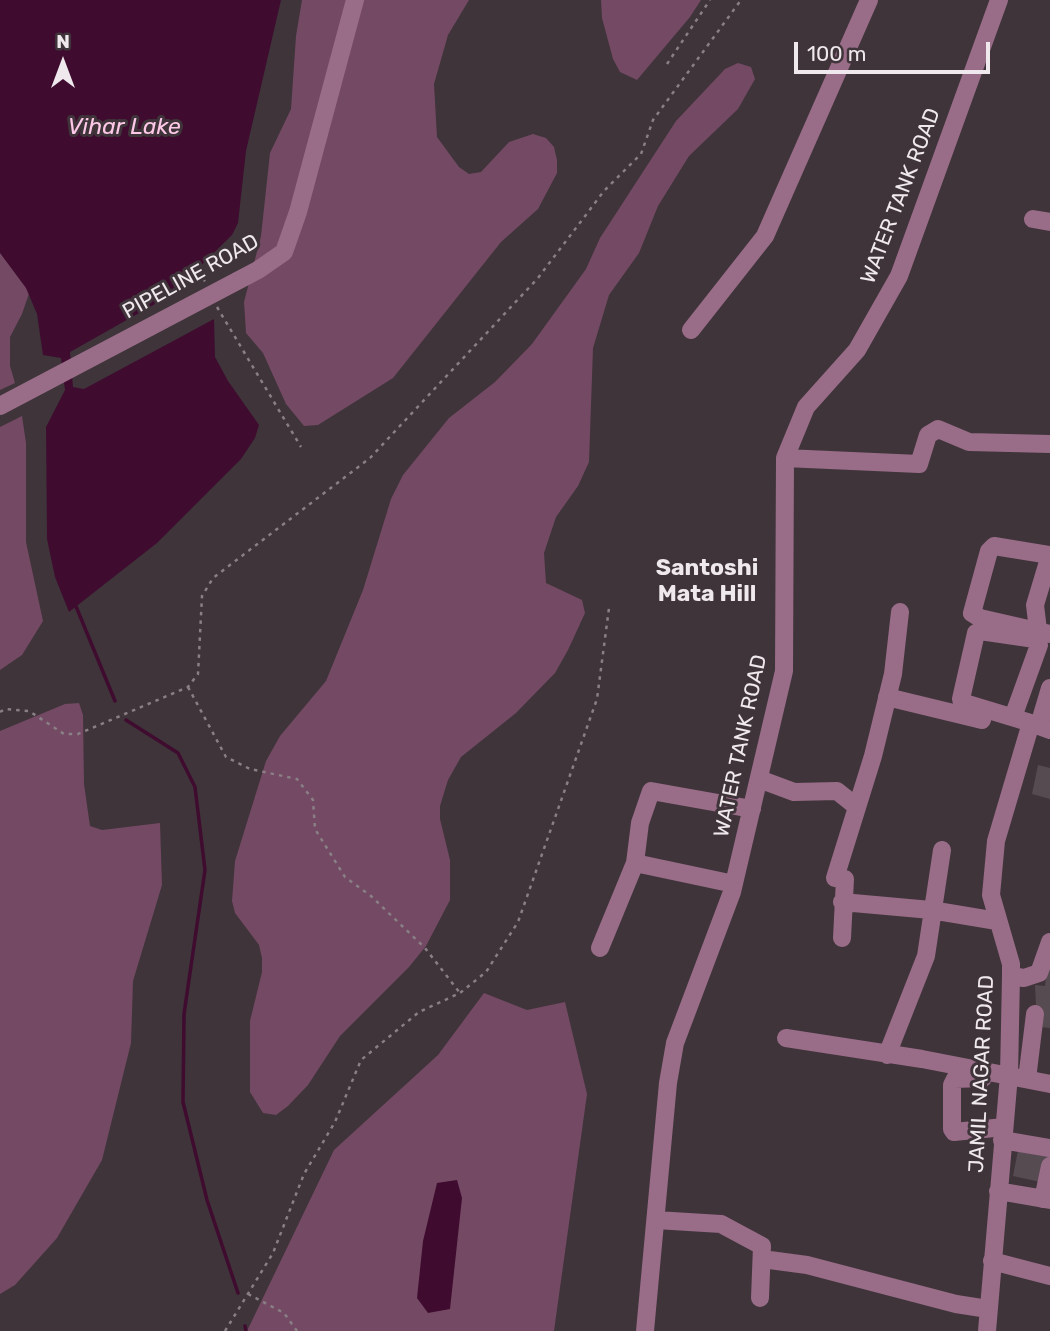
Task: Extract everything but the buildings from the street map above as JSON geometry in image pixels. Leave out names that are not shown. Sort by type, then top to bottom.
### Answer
[{"type":"street","name":"PIPELINE ROAD","points":[[0,406],[258,270],[284,252],[298,212],[355,0]]},
{"type":"street","points":[[691,331],[765,236],[869,0]]},
{"type":"street","name":"WATER TANK ROAD","points":[[646,1331],[668,1083],[676,1043],[734,884],[784,671],[785,458],[806,407],[858,350],[899,276],[999,0]]},
{"type":"street","points":[[785,458],[919,464],[928,435],[938,429],[969,442],[1050,444]]},
{"type":"street","points":[[994,546],[1050,555],[1035,605],[1044,632],[979,618],[972,613],[989,551],[994,546]]},
{"type":"street","points":[[842,938],[845,879],[835,878],[893,674],[900,612]]},
{"type":"street","points":[[1013,717],[1039,645],[1035,639],[980,631],[976,633],[961,699],[1013,717],[1040,726]]},
{"type":"street","points":[[946,710],[963,642]]},
{"type":"street","name":"JAMIL NAGAR ROAD","points":[[986,1331],[1008,1076],[1011,976],[1011,964],[991,895],[996,841],[1040,726],[1050,688]]},
{"type":"street","points":[[887,696],[982,720]]},
{"type":"street","points":[[759,779],[794,792],[837,791],[857,807]]},
{"type":"street","points":[[600,947],[635,863],[640,822],[651,791],[752,809]]},
{"type":"street","points":[[887,1055],[926,956],[942,850]]},
{"type":"street","points":[[635,863],[734,884]]},
{"type":"street","points":[[842,902],[931,910],[997,921]]},
{"type":"street","points":[[1011,976],[1024,978],[1039,974],[1050,942]]},
{"type":"street","points":[[1027,1079],[1035,1014]]},
{"type":"street","points":[[786,1038],[1050,1084]]},
{"type":"street","points":[[1008,1076],[955,1079],[952,1086],[954,1132],[1003,1134],[1050,1148]]},
{"type":"street","points":[[998,1191],[1042,1192],[1050,1166]]},
{"type":"street","points":[[656,1220],[721,1224],[762,1246],[760,1297]]},
{"type":"street","points":[[762,1259],[807,1265],[956,1304],[988,1308]]},
{"type":"street","points":[[992,1261],[1050,1276]]},
{"type":"path","points":[[667,64],[710,0]]},
{"type":"path","points":[[0,712],[5,709],[29,711],[64,734],[78,734],[188,687],[198,674],[202,596],[213,578],[370,458],[510,309],[538,278],[604,191],[641,154],[653,120],[741,0]]},
{"type":"path","points":[[196,263],[206,285]]},
{"type":"path","points":[[216,304],[301,447]]},
{"type":"path","points":[[225,1331],[273,1253],[304,1174],[335,1122],[361,1060],[419,1012],[460,993],[486,972],[519,922],[597,699],[609,608]]},
{"type":"path","points":[[188,687],[226,757],[250,769],[297,779],[313,800],[315,829],[345,877],[371,897],[425,948],[460,993]]},
{"type":"path","points":[[248,1294],[284,1313],[297,1331]]},
{"type":"shaded area","points":[[302,0],[469,0],[448,35],[434,84],[437,137],[459,167],[469,174],[481,172],[509,142],[533,134],[546,138],[554,147],[557,160],[557,173],[538,209],[501,242],[393,378],[318,425],[304,426],[286,404],[263,353],[246,333],[244,302],[261,236],[270,153],[291,109],[296,36]]},
{"type":"shaded area","points":[[601,0],[701,0],[637,80],[620,72],[613,59],[602,18]]},
{"type":"shaded area","points":[[738,63],[751,67],[755,79],[738,109],[689,156],[658,206],[639,253],[609,295],[593,348],[589,462],[578,486],[556,517],[544,553],[546,583],[582,600],[585,613],[555,673],[516,713],[461,757],[448,780],[440,806],[440,819],[450,860],[450,900],[426,946],[409,967],[340,1036],[308,1085],[288,1106],[276,1115],[263,1113],[250,1092],[250,1021],[262,972],[262,958],[259,945],[235,913],[232,901],[235,861],[266,761],[280,736],[326,681],[363,590],[391,499],[403,475],[449,418],[495,382],[532,344],[586,269],[600,238],[676,121],[725,69]]},
{"type":"shaded area","points":[[0,243],[35,276],[22,314],[10,337],[10,366],[15,383],[0,390]]},
{"type":"shaded area","points":[[22,416],[26,443],[26,542],[43,621],[22,655],[0,670],[0,427]]},
{"type":"shaded area","points":[[79,703],[83,715],[84,784],[90,826],[102,830],[160,823],[162,885],[133,981],[131,1043],[102,1160],[57,1238],[15,1285],[0,1294],[0,731],[65,704]]},
{"type":"shaded area","points":[[484,993],[527,1010],[565,1002],[587,1094],[554,1331],[247,1331],[334,1150],[438,1055]]},
{"type":"water","name":"Vihar Lake","points":[[0,0],[281,0],[246,151],[238,223],[232,235],[171,295],[70,352],[73,387],[84,389],[214,319],[215,357],[228,381],[259,425],[255,438],[241,459],[157,543],[69,612],[55,577],[47,539],[46,427],[65,390],[61,358],[43,355],[37,314],[26,288],[0,253]]},
{"type":"water","points":[[457,1180],[462,1198],[450,1309],[428,1313],[417,1298],[423,1241],[437,1183]]},
{"type":"waterway","points":[[75,604],[115,701]]},
{"type":"waterway","points":[[126,720],[178,753],[195,787],[205,870],[184,1014],[183,1102],[207,1200],[238,1293]]},
{"type":"waterway","points":[[245,1326],[246,1331]]},
{"type":"district","name":"Santoshi Mata Hill","points":[[707,581]]}]
